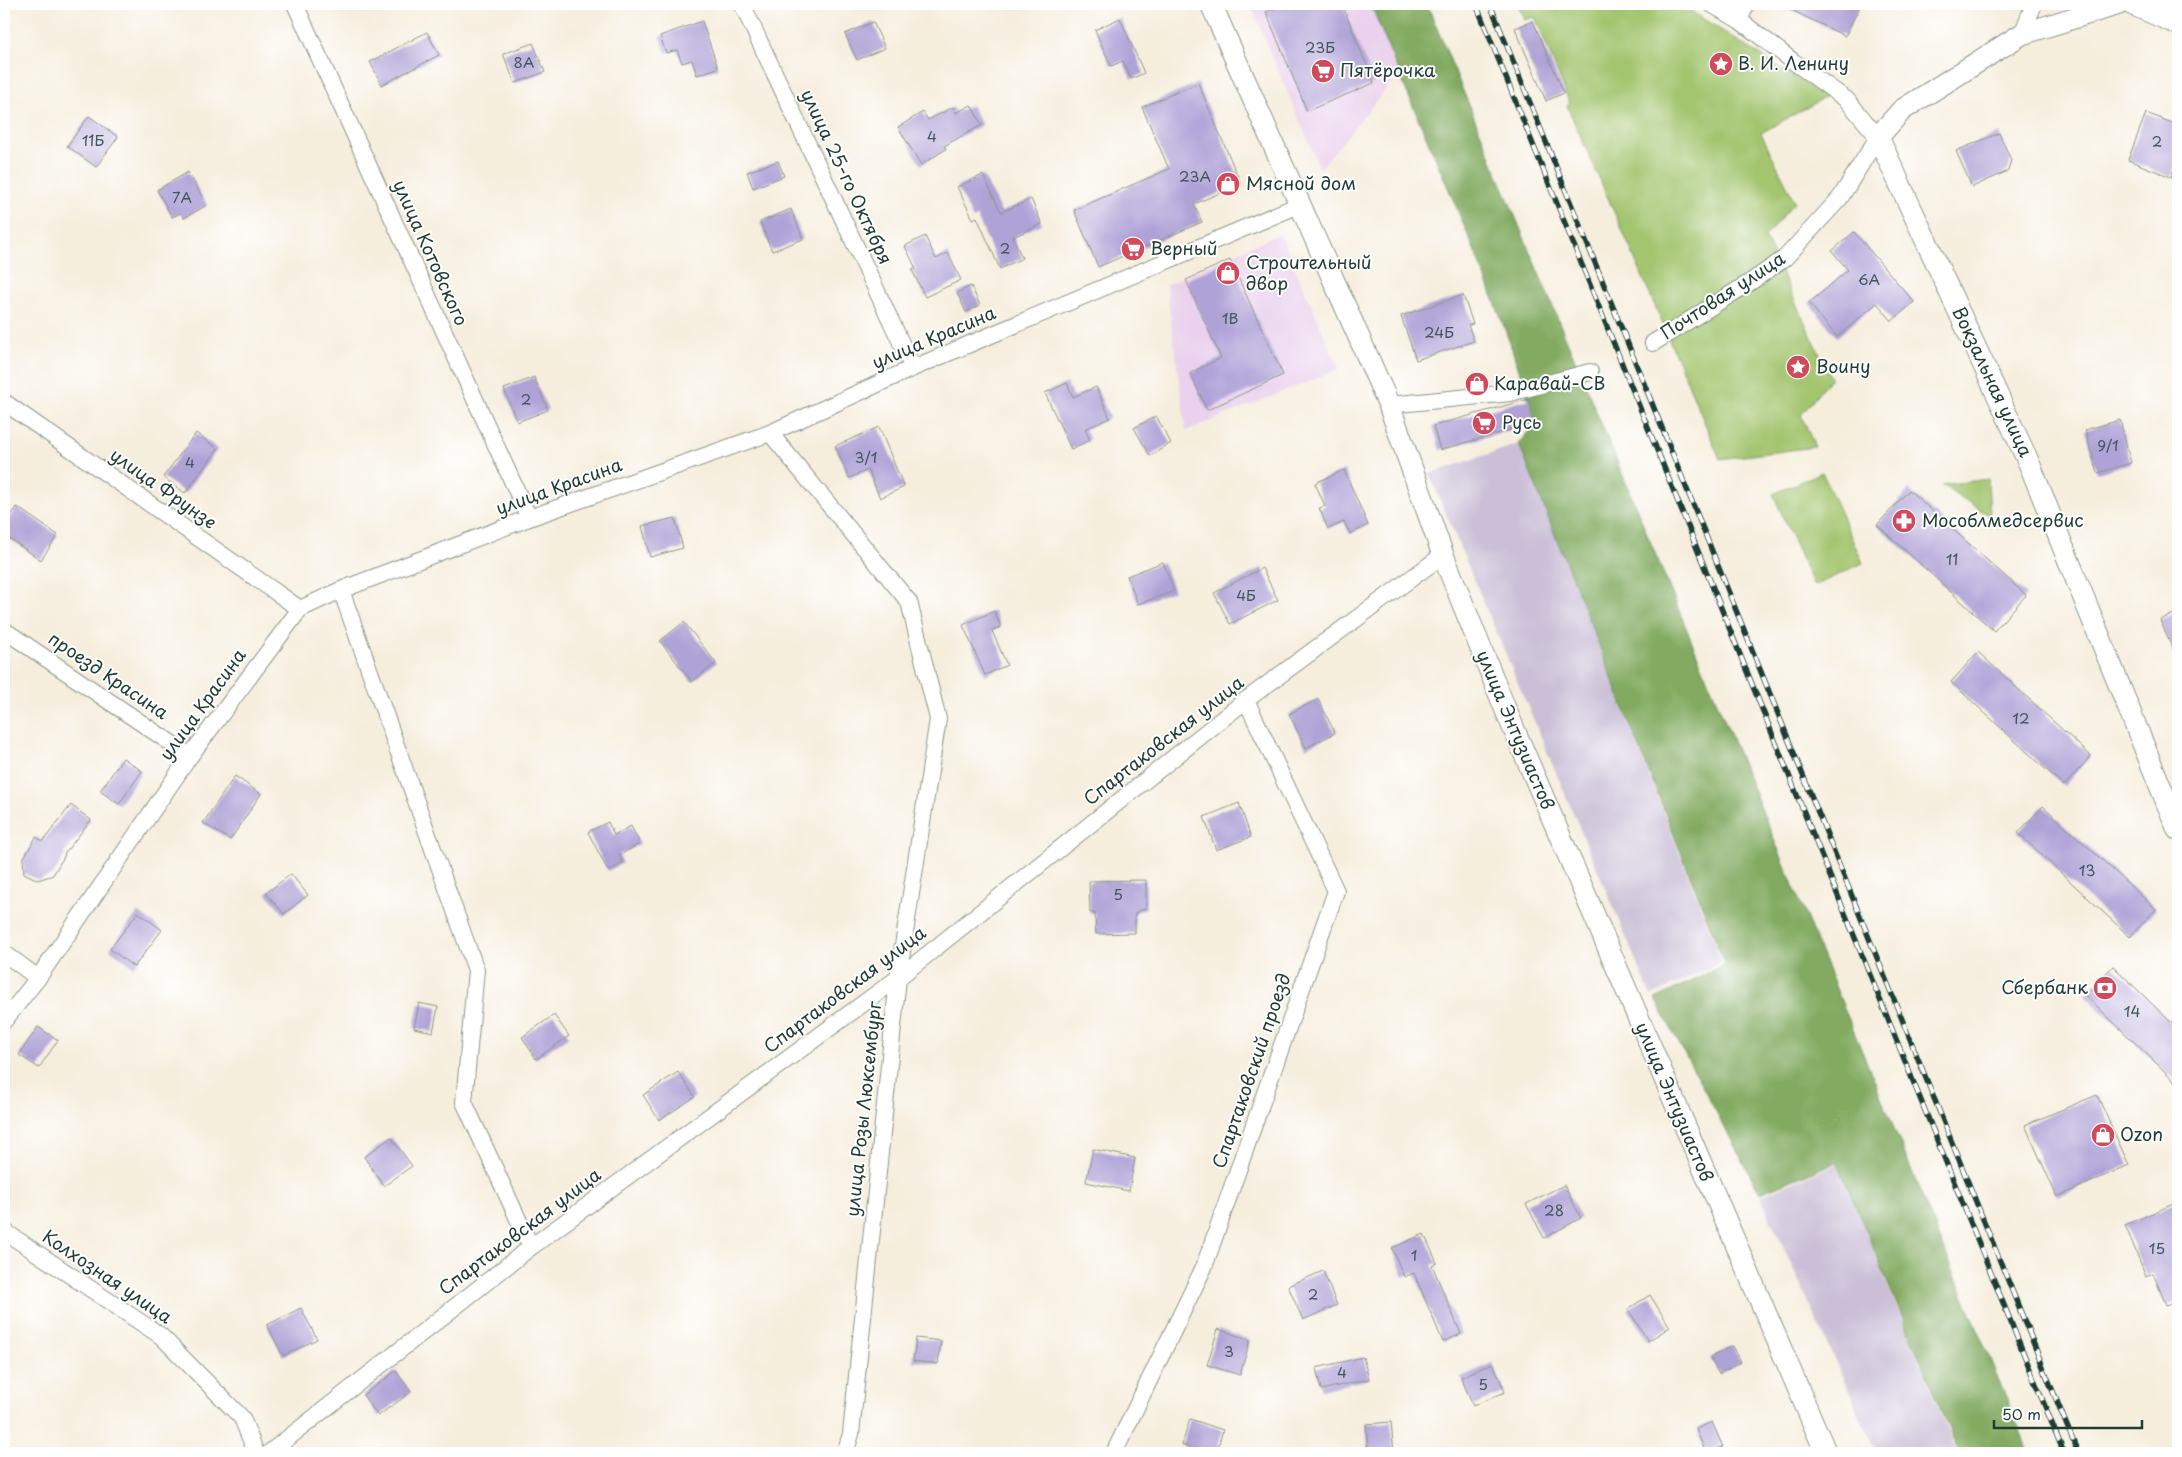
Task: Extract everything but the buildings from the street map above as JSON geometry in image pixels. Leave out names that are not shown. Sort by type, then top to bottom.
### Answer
[{"type":"street","name":"улица Котовского","points":[[295,4],[529,518]]},
{"type":"street","name":"улица 25-го Октября","points":[[742,4],[913,368]]},
{"type":"street","name":"улица Энтузиастов","points":[[1211,4],[1389,405],[1443,555],[1506,713],[1826,1453]]},
{"type":"street","name":"Вокзальная улица","points":[[1711,4],[1740,20],[1847,100],[1878,137],[2033,471],[2178,830]]},
{"type":"street","points":[[1740,20],[1747,4]]},
{"type":"street","points":[[2022,34],[2034,4]]},
{"type":"street","name":"Почтовая улица","points":[[1653,343],[1785,258],[1840,198],[1878,137],[1902,110],[2022,34],[2119,4]]},
{"type":"street","points":[[2131,4],[2178,24]]},
{"type":"street","name":"улица Красина","points":[[4,1021],[38,978],[190,756],[300,609],[341,590],[529,518],[770,433],[913,368],[1299,205]]},
{"type":"street","points":[[1389,405],[1510,393],[1590,372]]},
{"type":"street","name":"улица Фрунзе","points":[[4,402],[300,609]]},
{"type":"street","name":"улица Розы Люксембург","points":[[770,433],[910,602],[938,719],[898,978],[851,1434],[844,1453]]},
{"type":"street","name":"Спартаковская улица","points":[[269,1453],[531,1246],[898,978],[1246,700],[1443,555]]},
{"type":"street","points":[[341,590],[476,970],[464,1102],[531,1246]]},
{"type":"street","name":"проезд Красина","points":[[4,630],[190,756]]},
{"type":"street","name":"Спартаковский проезд","points":[[1114,1453],[1204,1268],[1336,891],[1246,700]]},
{"type":"street","points":[[4,953],[38,978]]},
{"type":"street","name":"Колхозная улица","points":[[4,1231],[161,1336],[242,1418],[256,1453]]},
{"type":"shaded area","points":[[1250,4],[1371,4],[1398,74],[1320,169]]},
{"type":"shaded area","points":[[1280,233],[1339,369],[1186,431],[1166,285]]},
{"type":"shaded area","points":[[1519,444],[1722,962],[1651,996],[1429,474]]},
{"type":"shaded area","points":[[1837,1164],[1957,1453],[1877,1453],[1760,1196]]},
{"type":"green space","points":[[1371,4],[1427,4],[2029,1453],[1959,1453],[1837,1162],[1760,1193],[1655,999],[1725,964],[1519,444],[1535,423],[1519,369],[1480,264]]},
{"type":"green space","points":[[1518,4],[1680,4],[1826,97],[1761,133],[1795,202],[1765,237],[1831,378],[1801,415],[1815,447],[1720,459],[1632,252],[1567,106],[1570,104],[1535,17],[1524,20]]},
{"type":"green space","points":[[1822,472],[1863,563],[1814,586],[1773,494]]},
{"type":"green space","points":[[1988,479],[1990,516],[1942,485]]},
{"type":"railway","points":[[1476,4],[2064,1453]]},
{"type":"railway","points":[[1490,4],[2078,1453]]},
{"type":"place","name":"В. И. Ленину","points":[[1721,64]]},
{"type":"place","name":"Пятёрочка","points":[[1323,71]]},
{"type":"place","name":"Мясной дом","points":[[1228,184]]},
{"type":"place","name":"Верный","points":[[1133,249]]},
{"type":"place","name":"Строительный двор","points":[[1228,273]]},
{"type":"place","name":"Воину","points":[[1798,367]]},
{"type":"place","name":"Каравай-СВ","points":[[1477,384]]},
{"type":"place","name":"Русь","points":[[1484,423]]},
{"type":"place","name":"Мособлмедсервис","points":[[1904,521]]},
{"type":"place","name":"Сбербанк","points":[[2105,988]]},
{"type":"place","name":"Ozon","points":[[2103,1135]]}]
